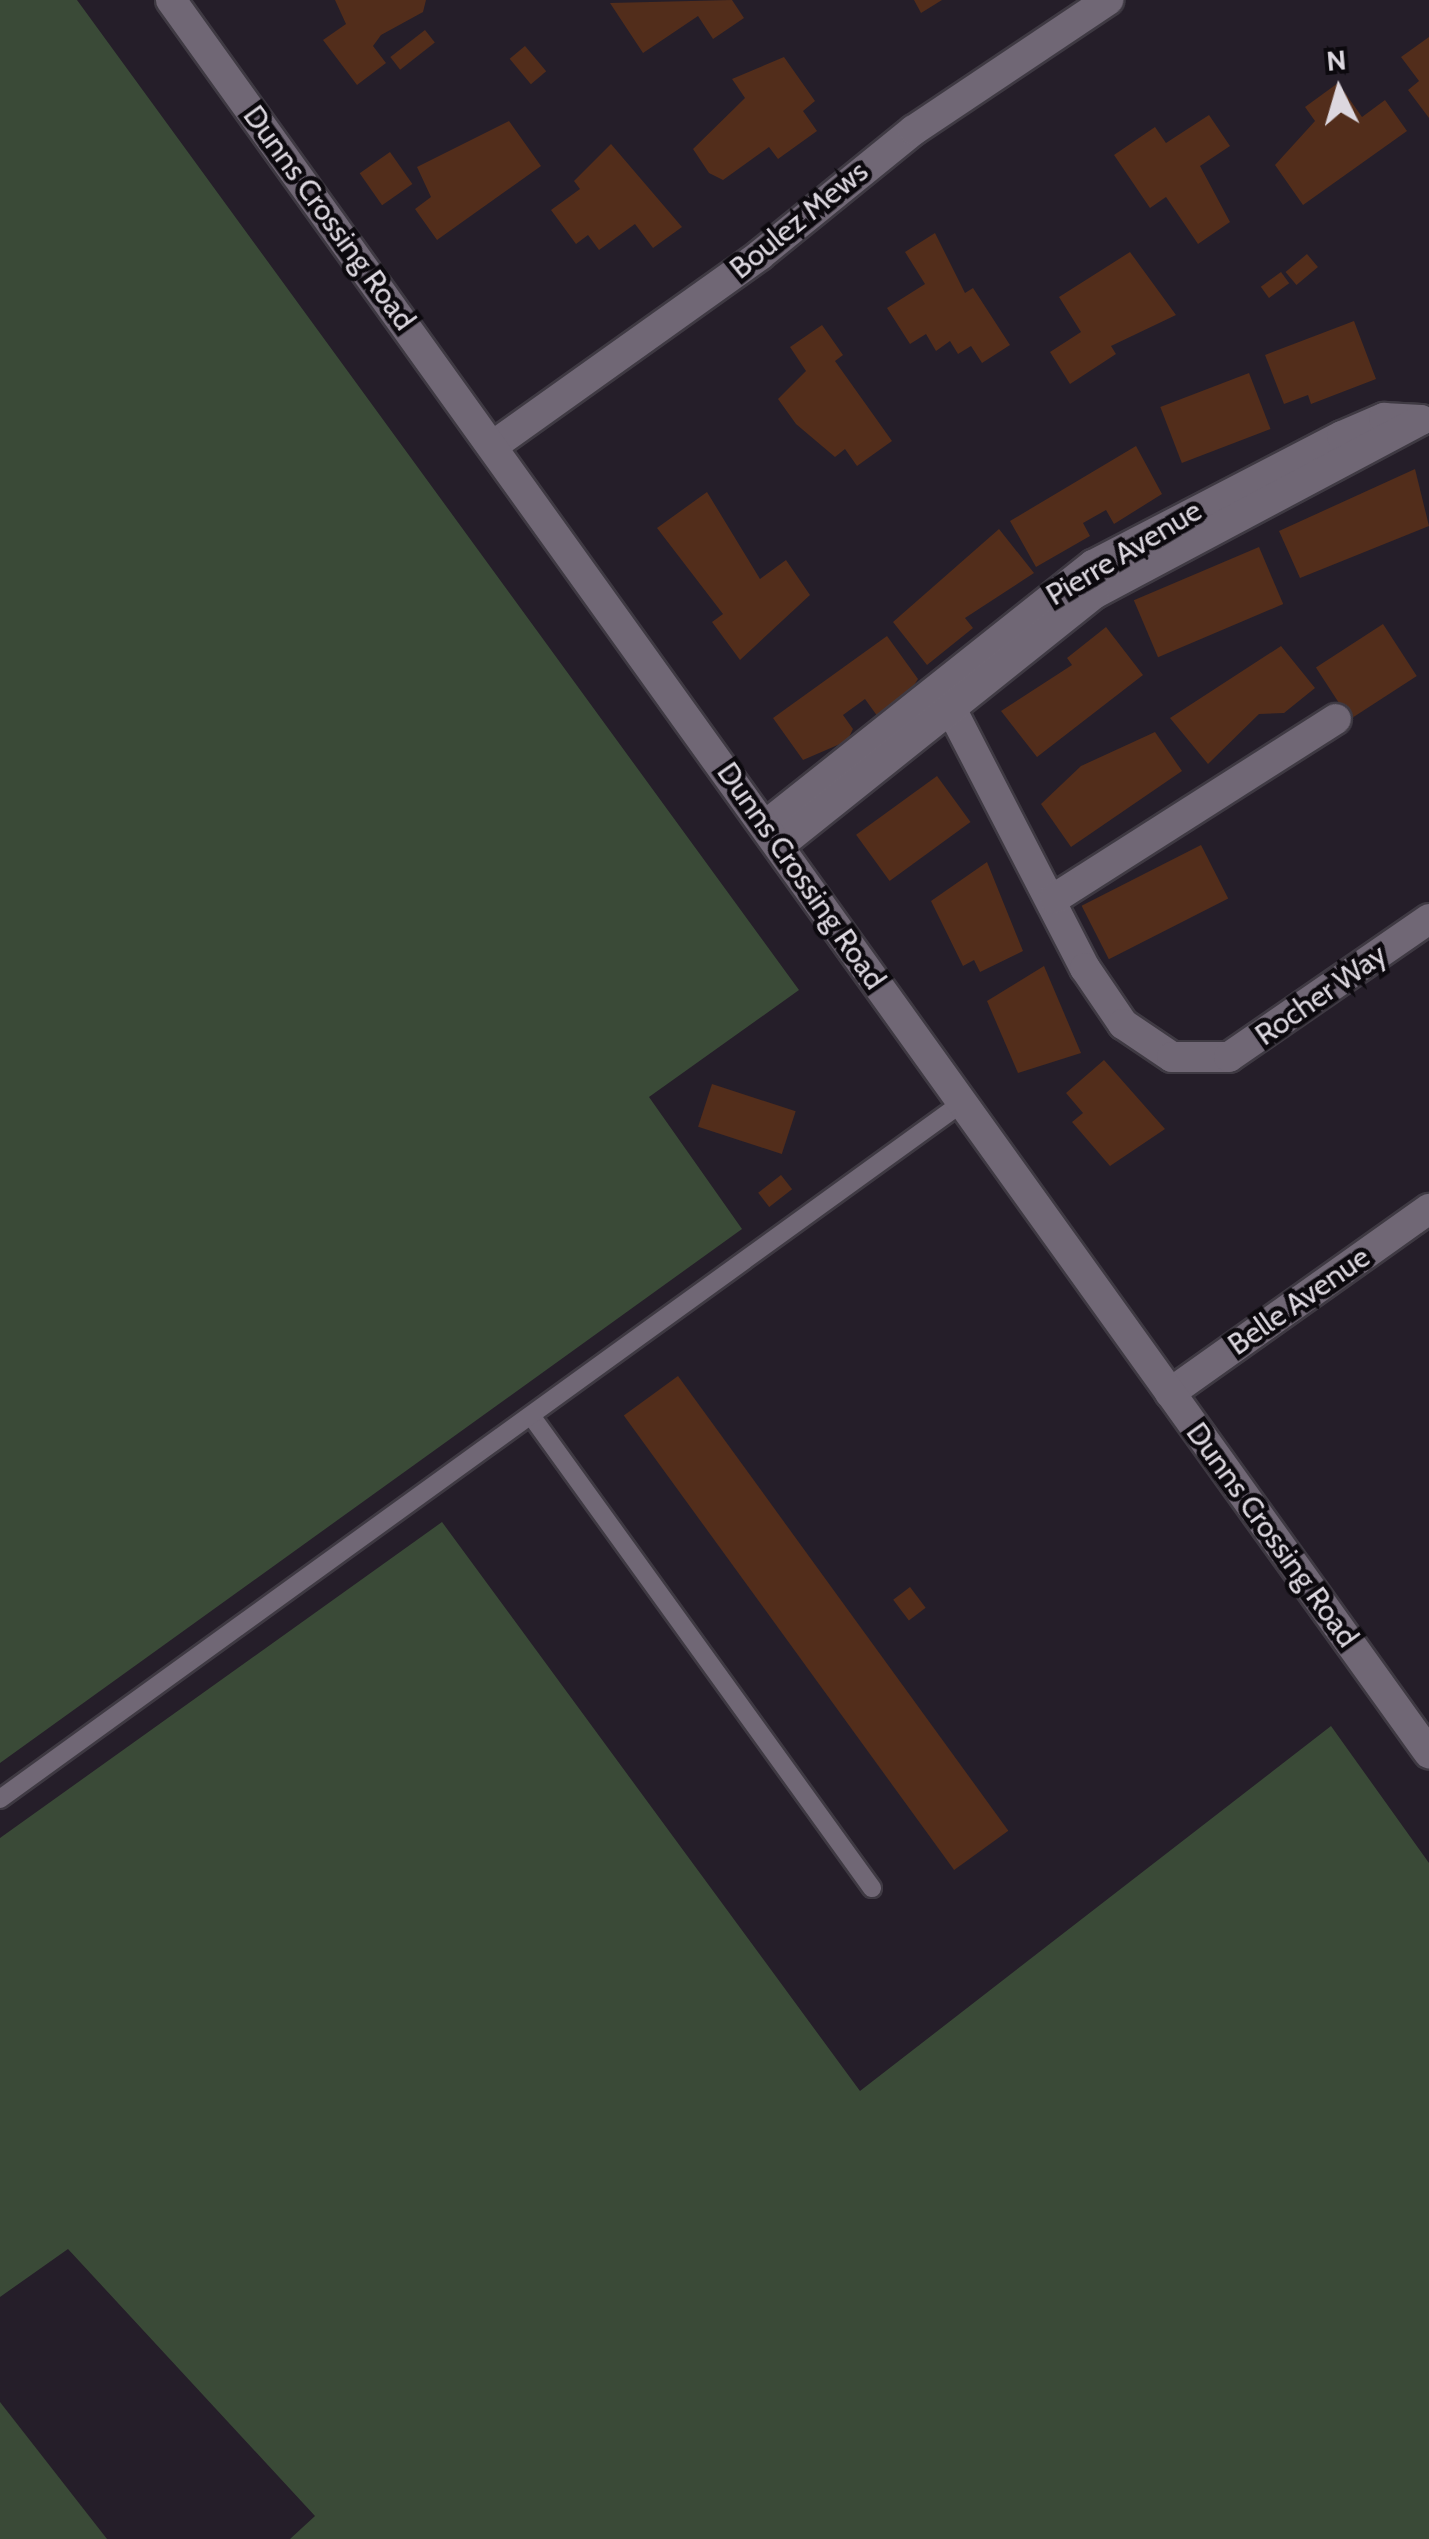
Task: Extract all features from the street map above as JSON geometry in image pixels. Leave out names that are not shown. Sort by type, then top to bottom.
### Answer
[{"type":"street","name":"Dunns Crossing Road","points":[[171,0],[1429,1753]]},
{"type":"street","name":"Boulez Mews","points":[[494,445],[760,255],[914,130],[1108,0]]},
{"type":"street","name":"Pierre Avenue","points":[[773,836],[1094,594],[1425,410]]},
{"type":"street","name":"Rocher Way","points":[[949,702],[1124,1024],[1146,1044],[1200,1062],[1260,1040],[1429,919]]},
{"type":"street","points":[[1055,898],[1336,719]]},
{"type":"street","name":"Belle Avenue","points":[[1170,1392],[1429,1209]]},
{"type":"lane","points":[[0,1799],[962,1103]]},
{"type":"lane","points":[[532,1417],[872,1888]]},
{"type":"green space","points":[[0,0],[77,0],[799,990],[649,1097],[742,1229],[0,1763]]},
{"type":"green space","points":[[442,1522],[860,2091],[1331,1726],[1429,1863],[1429,2539],[290,2539],[315,2516],[68,2249],[0,2297],[0,1838]]},
{"type":"green space","points":[[0,2402],[107,2539],[0,2539]]},
{"type":"building","points":[[335,0],[426,0],[423,12],[381,35],[373,46],[386,63],[357,85],[323,40],[346,24]]},
{"type":"building","points":[[732,0],[744,18],[713,39],[698,16],[643,53],[610,3]]},
{"type":"building","points":[[914,0],[942,0],[921,13]]},
{"type":"building","points":[[425,30],[435,43],[400,70],[390,57]]},
{"type":"building","points":[[1429,37],[1429,118],[1408,90],[1419,81],[1401,57]]},
{"type":"building","points":[[525,46],[546,71],[531,84],[510,59]]},
{"type":"building","points":[[784,57],[815,101],[803,111],[817,131],[778,159],[769,147],[723,180],[709,173],[693,149],[745,98],[732,79]]},
{"type":"building","points":[[1338,83],[1362,117],[1385,100],[1407,131],[1303,205],[1275,165],[1315,121],[1305,107]]},
{"type":"building","points":[[1209,115],[1230,146],[1200,166],[1230,222],[1198,244],[1166,197],[1150,208],[1114,155],[1155,127],[1166,143]]},
{"type":"building","points":[[509,121],[541,166],[437,240],[415,209],[431,197],[417,167]]},
{"type":"building","points":[[611,144],[682,227],[653,248],[635,224],[599,250],[588,235],[576,244],[551,210],[580,189],[574,181]]},
{"type":"building","points":[[390,152],[412,184],[382,205],[360,173]]},
{"type":"building","points":[[935,233],[965,293],[973,288],[1010,345],[982,363],[971,346],[958,354],[950,341],[936,351],[926,334],[910,344],[887,308],[925,284],[905,252]]},
{"type":"building","points":[[1130,252],[1176,315],[1111,346],[1116,354],[1070,384],[1050,352],[1081,332],[1059,297]]},
{"type":"building","points":[[1307,254],[1318,267],[1296,285],[1286,272]]},
{"type":"building","points":[[1281,272],[1289,283],[1269,298],[1261,287]]},
{"type":"building","points":[[1354,321],[1376,379],[1311,404],[1308,395],[1284,404],[1265,355]]},
{"type":"building","points":[[822,325],[843,355],[835,361],[892,441],[857,466],[845,449],[835,457],[796,424],[778,399],[806,371],[790,347]]},
{"type":"building","points":[[1249,373],[1271,429],[1182,463],[1160,407]]},
{"type":"building","points":[[1136,446],[1162,494],[1114,524],[1106,510],[1083,523],[1090,536],[1036,567],[1010,521]]},
{"type":"building","points":[[1415,469],[1429,526],[1300,578],[1279,531]]},
{"type":"building","points":[[707,492],[760,579],[786,560],[810,595],[740,660],[712,622],[723,614],[657,528]]},
{"type":"building","points":[[999,529],[1034,573],[965,618],[973,628],[927,665],[893,622]]},
{"type":"building","points":[[1259,547],[1283,604],[1158,657],[1134,600]]},
{"type":"building","points":[[1383,624],[1417,676],[1350,720],[1316,668]]},
{"type":"building","points":[[1106,627],[1143,675],[1037,757],[1001,711],[1072,665],[1067,658]]},
{"type":"building","points":[[887,636],[918,679],[908,695],[878,717],[865,699],[843,715],[853,729],[847,741],[803,760],[773,718]]},
{"type":"building","points":[[1281,646],[1315,688],[1284,713],[1259,714],[1208,764],[1170,718]]},
{"type":"building","points":[[1155,732],[1182,771],[1071,847],[1041,804],[1081,766]]},
{"type":"building","points":[[937,776],[971,822],[890,881],[856,835]]},
{"type":"building","points":[[1201,845],[1228,898],[1109,959],[1082,906]]},
{"type":"building","points":[[987,862],[1023,951],[980,972],[974,960],[963,966],[931,901]]},
{"type":"building","points":[[1044,966],[1081,1053],[1018,1073],[987,1001]]},
{"type":"building","points":[[1104,1060],[1165,1129],[1110,1166],[1072,1122],[1083,1113],[1066,1093]]},
{"type":"building","points":[[712,1084],[796,1111],[782,1154],[698,1127]]},
{"type":"building","points":[[781,1175],[792,1189],[769,1207],[758,1193]]},
{"type":"building","points":[[678,1376],[1008,1831],[954,1870],[624,1415]]},
{"type":"building","points":[[910,1587],[926,1608],[909,1620],[893,1600]]}]
